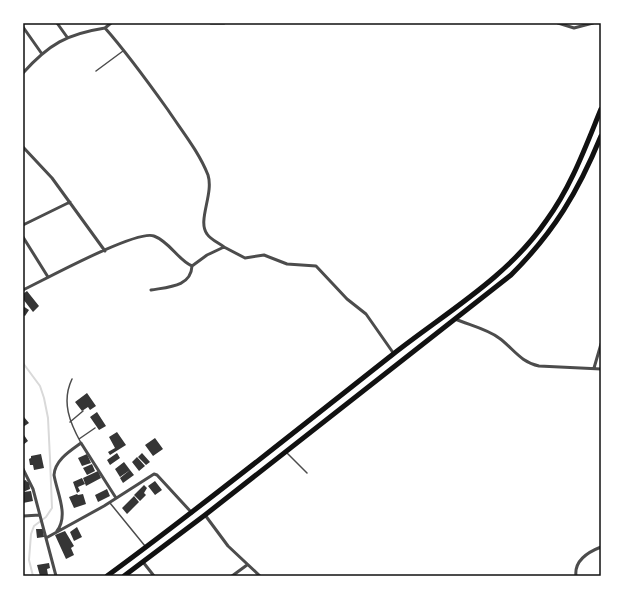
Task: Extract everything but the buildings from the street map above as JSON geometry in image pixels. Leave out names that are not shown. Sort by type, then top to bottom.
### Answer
[{"type":"highway","points":[[107,576],[192,513],[394,354],[495,277],[537,234],[546,221],[572,178],[601,109]]},
{"type":"highway","points":[[124,576],[286,452],[511,275],[556,224],[578,187],[601,136]]},
{"type":"highway","points":[[423,332],[429,340]]},
{"type":"street","points":[[57,23],[67,37]]},
{"type":"street","points":[[23,73],[42,54],[67,37],[86,31],[105,28],[111,23]]},
{"type":"street","points":[[211,23],[224,23]]},
{"type":"street","points":[[558,23],[566,27],[574,28],[593,23]]},
{"type":"street","points":[[23,27],[42,54]]},
{"type":"street","points":[[105,28],[124,50],[174,119],[205,170],[211,188],[204,220],[204,228],[209,236],[245,258],[264,255],[287,264],[316,266],[347,299],[366,314],[394,354]]},
{"type":"street","points":[[23,147],[52,178],[105,251]]},
{"type":"street","points":[[23,225],[70,202]]},
{"type":"street","points":[[23,290],[105,251],[148,234],[154,235],[166,243],[192,266]]},
{"type":"street","points":[[23,236],[48,277]]},
{"type":"street","points":[[151,290],[180,285],[185,282],[191,275],[192,266],[207,255],[224,246]]},
{"type":"street","points":[[455,319],[498,337],[512,351],[529,364],[539,366],[601,369]]},
{"type":"street","points":[[594,368],[601,344]]},
{"type":"street","points":[[56,533],[61,524],[62,512],[55,481],[54,469],[63,457],[81,443],[116,498]]},
{"type":"street","points":[[23,469],[33,489],[56,576]]},
{"type":"street","points":[[46,538],[110,503],[152,475],[157,475],[192,513]]},
{"type":"street","points":[[205,515],[228,546],[260,576]]},
{"type":"street","points":[[23,516],[40,517]]},
{"type":"street","points":[[576,576],[576,569],[580,560],[587,553],[601,547]]},
{"type":"street","points":[[143,562],[154,576]]},
{"type":"street","points":[[232,576],[247,565]]},
{"type":"lane","points":[[96,71],[124,50]]},
{"type":"lane","points":[[72,379],[66,401],[70,422],[81,443]]},
{"type":"lane","points":[[70,422],[83,411]]},
{"type":"lane","points":[[79,439],[95,428]]},
{"type":"lane","points":[[286,452],[308,473]]},
{"type":"lane","points":[[110,503],[146,547]]},
{"type":"waterway","points":[[23,363],[40,386],[44,398],[48,418],[50,459],[52,508],[46,517],[34,526],[31,534],[29,560],[33,576]]}]
